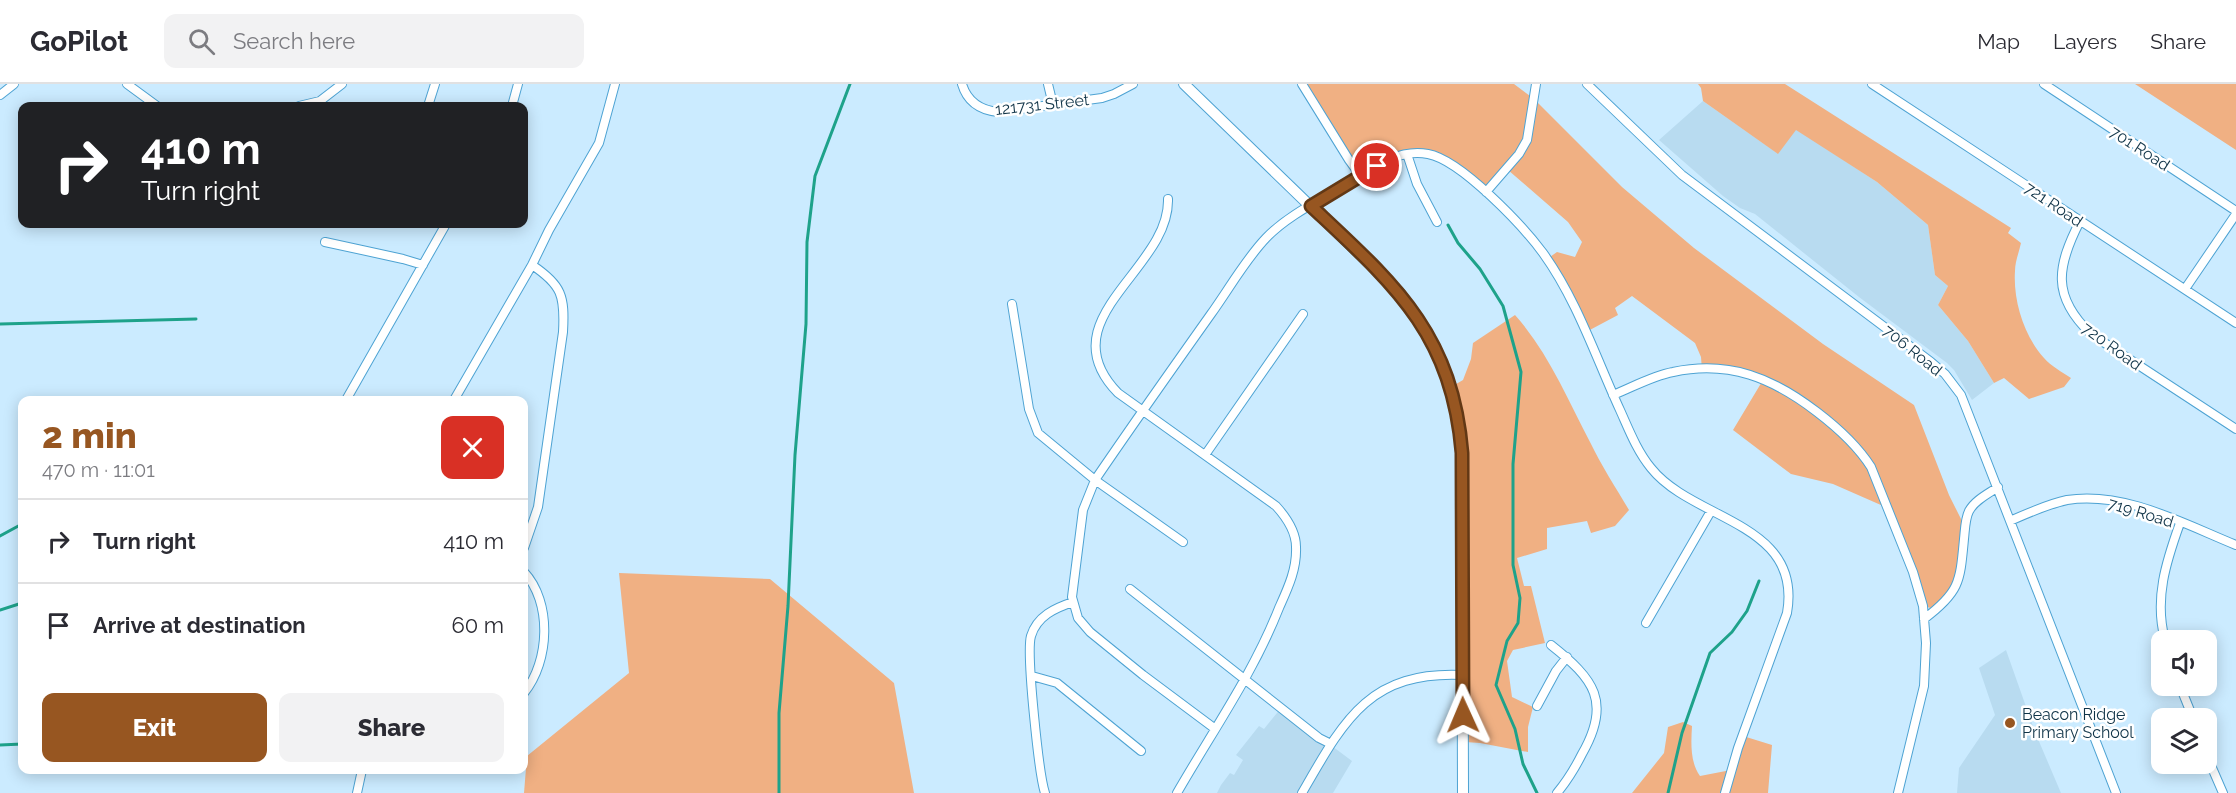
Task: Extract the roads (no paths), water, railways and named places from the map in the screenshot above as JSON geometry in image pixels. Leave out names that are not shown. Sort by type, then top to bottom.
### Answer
[{"type":"street","points":[[0,95],[14,84]]},
{"type":"street","points":[[127,84],[151,102]]},
{"type":"street","points":[[316,102],[342,84]]},
{"type":"street","points":[[429,102],[435,84]]},
{"type":"street","points":[[513,102],[518,84]]},
{"type":"street","points":[[456,396],[599,143],[615,84]]},
{"type":"street","name":"121731 Street","points":[[962,84],[971,101],[982,108],[1004,112],[1102,98],[1133,84]]},
{"type":"street","points":[[1048,84],[1053,105]]},
{"type":"street","points":[[1184,84],[1399,292],[1424,328],[1449,380],[1458,418],[1462,453],[1463,793]]},
{"type":"street","points":[[1302,84],[1349,160],[1363,174]]},
{"type":"street","points":[[1486,192],[1523,148],[1531,125],[1536,84]]},
{"type":"street","name":"706 Road","points":[[1587,84],[1682,175],[1940,370],[1961,395],[2116,793]]},
{"type":"street","name":"721 Road","points":[[1872,84],[2236,323]]},
{"type":"street","name":"701 Road","points":[[2044,84],[2236,212]]},
{"type":"street","points":[[1407,154],[1417,184],[1437,222]]},
{"type":"street","points":[[1214,728],[1180,705],[1090,632],[1078,618],[1073,602],[1083,510],[1095,480],[1261,244],[1271,234],[1311,206],[1363,174],[1391,159],[1407,154],[1425,154],[1444,159],[1486,192],[1532,239],[1556,272],[1633,438],[1651,468],[1671,489],[1743,526],[1765,542],[1774,552],[1783,571],[1788,595],[1787,613],[1755,696],[1725,793]]},
{"type":"street","points":[[1168,199],[1168,214],[1160,233],[1101,321],[1095,338],[1096,360],[1105,378],[1118,393],[1276,507],[1286,519],[1295,537],[1296,555],[1290,582],[1266,640],[1246,679],[1214,728],[1177,793]]},
{"type":"street","points":[[2185,289],[2236,212]]},
{"type":"street","name":"720 Road","points":[[2080,221],[2066,250],[2061,272],[2064,294],[2072,314],[2091,334],[2236,429]]},
{"type":"street","points":[[348,396],[444,228]]},
{"type":"street","points":[[325,242],[423,265]]},
{"type":"street","points":[[528,540],[538,507],[563,332],[564,310],[563,298],[556,284],[532,265]]},
{"type":"street","points":[[1012,304],[1034,428],[1050,445],[1095,480],[1184,542]]},
{"type":"street","points":[[1205,454],[1303,314]]},
{"type":"street","points":[[1613,395],[1671,372],[1707,369],[1740,371],[1779,386],[1801,400],[1844,434],[1871,467],[1913,572],[1924,619],[1927,656],[1924,687],[1898,793]]},
{"type":"street","points":[[1924,619],[1946,602],[1956,587],[1961,571],[1967,517],[1979,500],[1998,487]]},
{"type":"street","name":"719 Road","points":[[2010,521],[2050,505],[2085,498],[2121,502],[2236,545]]},
{"type":"street","points":[[1646,623],[1711,511]]},
{"type":"street","points":[[2162,630],[2160,620],[2162,583],[2165,566],[2180,523]]},
{"type":"street","points":[[528,578],[538,593],[544,616],[539,664],[528,687]]},
{"type":"street","points":[[1130,589],[1319,738],[1331,744]]},
{"type":"street","points":[[1045,793],[1041,774],[1030,644],[1034,628],[1046,614],[1073,602]]},
{"type":"street","points":[[1551,645],[1567,657],[1589,684],[1596,698],[1598,713],[1596,726],[1586,748],[1557,793]]},
{"type":"street","points":[[1537,706],[1556,671],[1567,657]]},
{"type":"street","points":[[1302,793],[1331,744],[1352,716],[1385,689],[1419,676],[1462,675]]},
{"type":"street","points":[[1032,676],[1047,679],[1062,687],[1141,751]]},
{"type":"street","points":[[357,793],[361,774]]},
{"type":"street","points":[[2215,774],[2223,793]]},
{"type":"waterway","points":[[779,793],[779,713],[788,606],[795,455],[806,324],[807,242],[815,176],[850,84]]},
{"type":"waterway","points":[[1448,225],[1458,243],[1480,269],[1503,306],[1521,372],[1513,464],[1513,565],[1520,598],[1518,623],[1507,641],[1496,685],[1515,729],[1523,764],[1537,793]]},
{"type":"waterway","points":[[0,324],[196,319]]},
{"type":"waterway","points":[[0,536],[18,526]]},
{"type":"waterway","points":[[1668,793],[1682,733],[1710,653],[1732,632],[1747,611],[1759,581]]},
{"type":"waterway","points":[[0,610],[18,604]]},
{"type":"waterway","points":[[0,745],[18,744]]},
{"type":"place","name":"Beacon Ridge Primary School","points":[[2010,723]]}]
